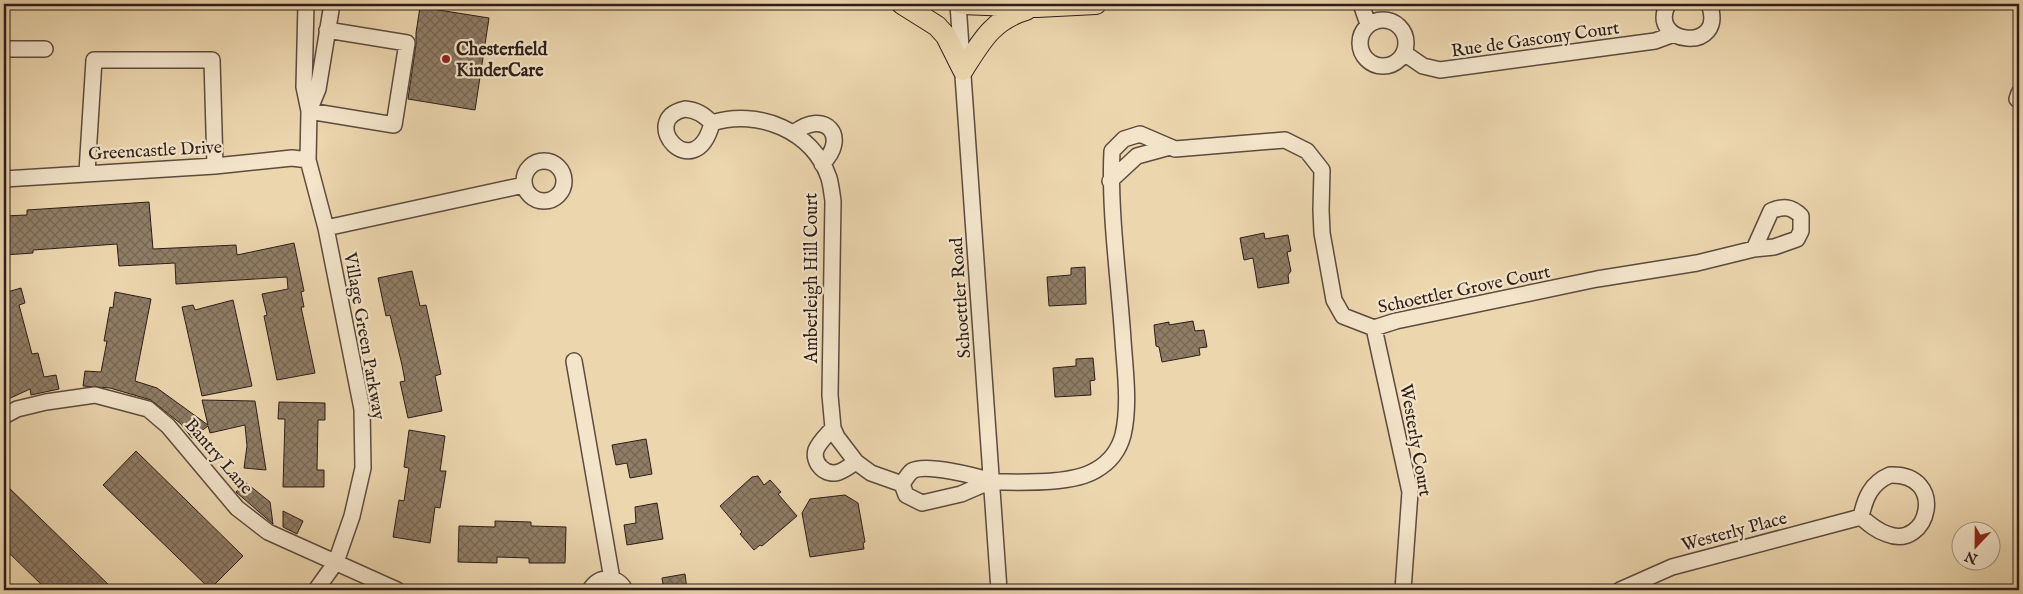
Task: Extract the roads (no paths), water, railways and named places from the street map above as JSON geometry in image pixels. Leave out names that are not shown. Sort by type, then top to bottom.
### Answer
[{"type":"main road","points":[[902,4],[937,26],[946,36],[963,70]]},
{"type":"main road","points":[[959,4],[1037,7],[1096,4]]},
{"type":"main road","points":[[963,70],[984,37],[993,27],[1010,15],[1037,7]]},
{"type":"street","name":"Village Green Parkway","points":[[306,4],[304,87],[308,112],[308,160],[326,228],[362,409],[362,468],[352,516],[336,562],[316,590]]},
{"type":"street","name":"Village Green Parkway","points":[[308,112],[318,88],[332,4]]},
{"type":"street","name":"Schoettler Road","points":[[959,4],[999,590]]},
{"type":"street","points":[[1362,4],[1368,24]]},
{"type":"street","points":[[1668,4],[1664,14],[1665,22],[1674,34]]},
{"type":"street","name":"Rue de Gascony Court","points":[[1404,53],[1423,66],[1440,70],[1655,41],[1674,34],[1681,38],[1690,39],[1698,37],[1709,27],[1712,19],[1709,4]]},
{"type":"street","points":[[1383,19],[1403,30],[1405,37],[1404,53],[1393,63],[1378,65],[1371,63],[1361,52],[1360,37],[1368,24],[1383,19]]},
{"type":"street","points":[[308,112],[394,125],[407,43],[327,30]]},
{"type":"street","points":[[4,49],[46,49]]},
{"type":"street","points":[[87,172],[94,60],[212,60],[214,166]]},
{"type":"street","name":"Amberleigh Hill Court","points":[[712,123],[724,119],[740,118],[766,121],[794,133],[814,151],[829,179],[834,201],[830,396],[833,428],[837,437],[856,462],[871,473],[902,484],[906,495],[922,503],[961,494],[991,482]]},
{"type":"street","points":[[794,133],[812,123],[818,123],[830,129],[834,139],[834,146],[829,157],[822,164]]},
{"type":"street","name":"Schoettler Grove Court","points":[[991,482],[1060,481],[1095,471],[1116,453],[1126,416],[1125,379],[1110,181],[1112,151],[1124,139],[1140,134],[1175,148],[1285,140],[1307,151],[1322,170],[1322,233],[1334,300],[1344,316],[1374,328],[1396,321],[1597,279],[1697,263],[1754,249]]},
{"type":"street","name":"Schoettler Grove Court","points":[[1110,181],[1137,156],[1170,147]]},
{"type":"street","name":"Greencastle Drive","points":[[4,179],[87,172],[214,166],[292,158],[308,160]]},
{"type":"street","points":[[326,228],[524,185]]},
{"type":"street","name":"Westerly Court","points":[[1374,328],[1410,492],[1403,590]]},
{"type":"street","points":[[574,361],[612,579]]},
{"type":"street","name":"Bantry Lane","points":[[4,416],[17,409],[46,402],[95,395],[148,409],[168,426],[237,508],[268,532],[397,590]]},
{"type":"street","points":[[833,428],[816,450],[815,456],[818,466],[828,473],[834,474],[856,462]]},
{"type":"street","points":[[902,484],[911,472],[921,468],[966,474],[991,482]]},
{"type":"street","points":[[1890,475],[1901,475],[1911,478],[1925,494],[1926,514],[1922,522],[1907,534],[1898,536],[1888,535],[1861,517],[1863,505],[1872,486],[1880,479],[1890,475]]},
{"type":"street","name":"Westerly Place","points":[[1620,590],[1672,567],[1861,517]]},
{"type":"street","points":[[590,590],[600,580],[612,579],[618,581],[626,590]]},
{"type":"place","name":"Chesterfield KinderCare","points":[[446,59]]}]
